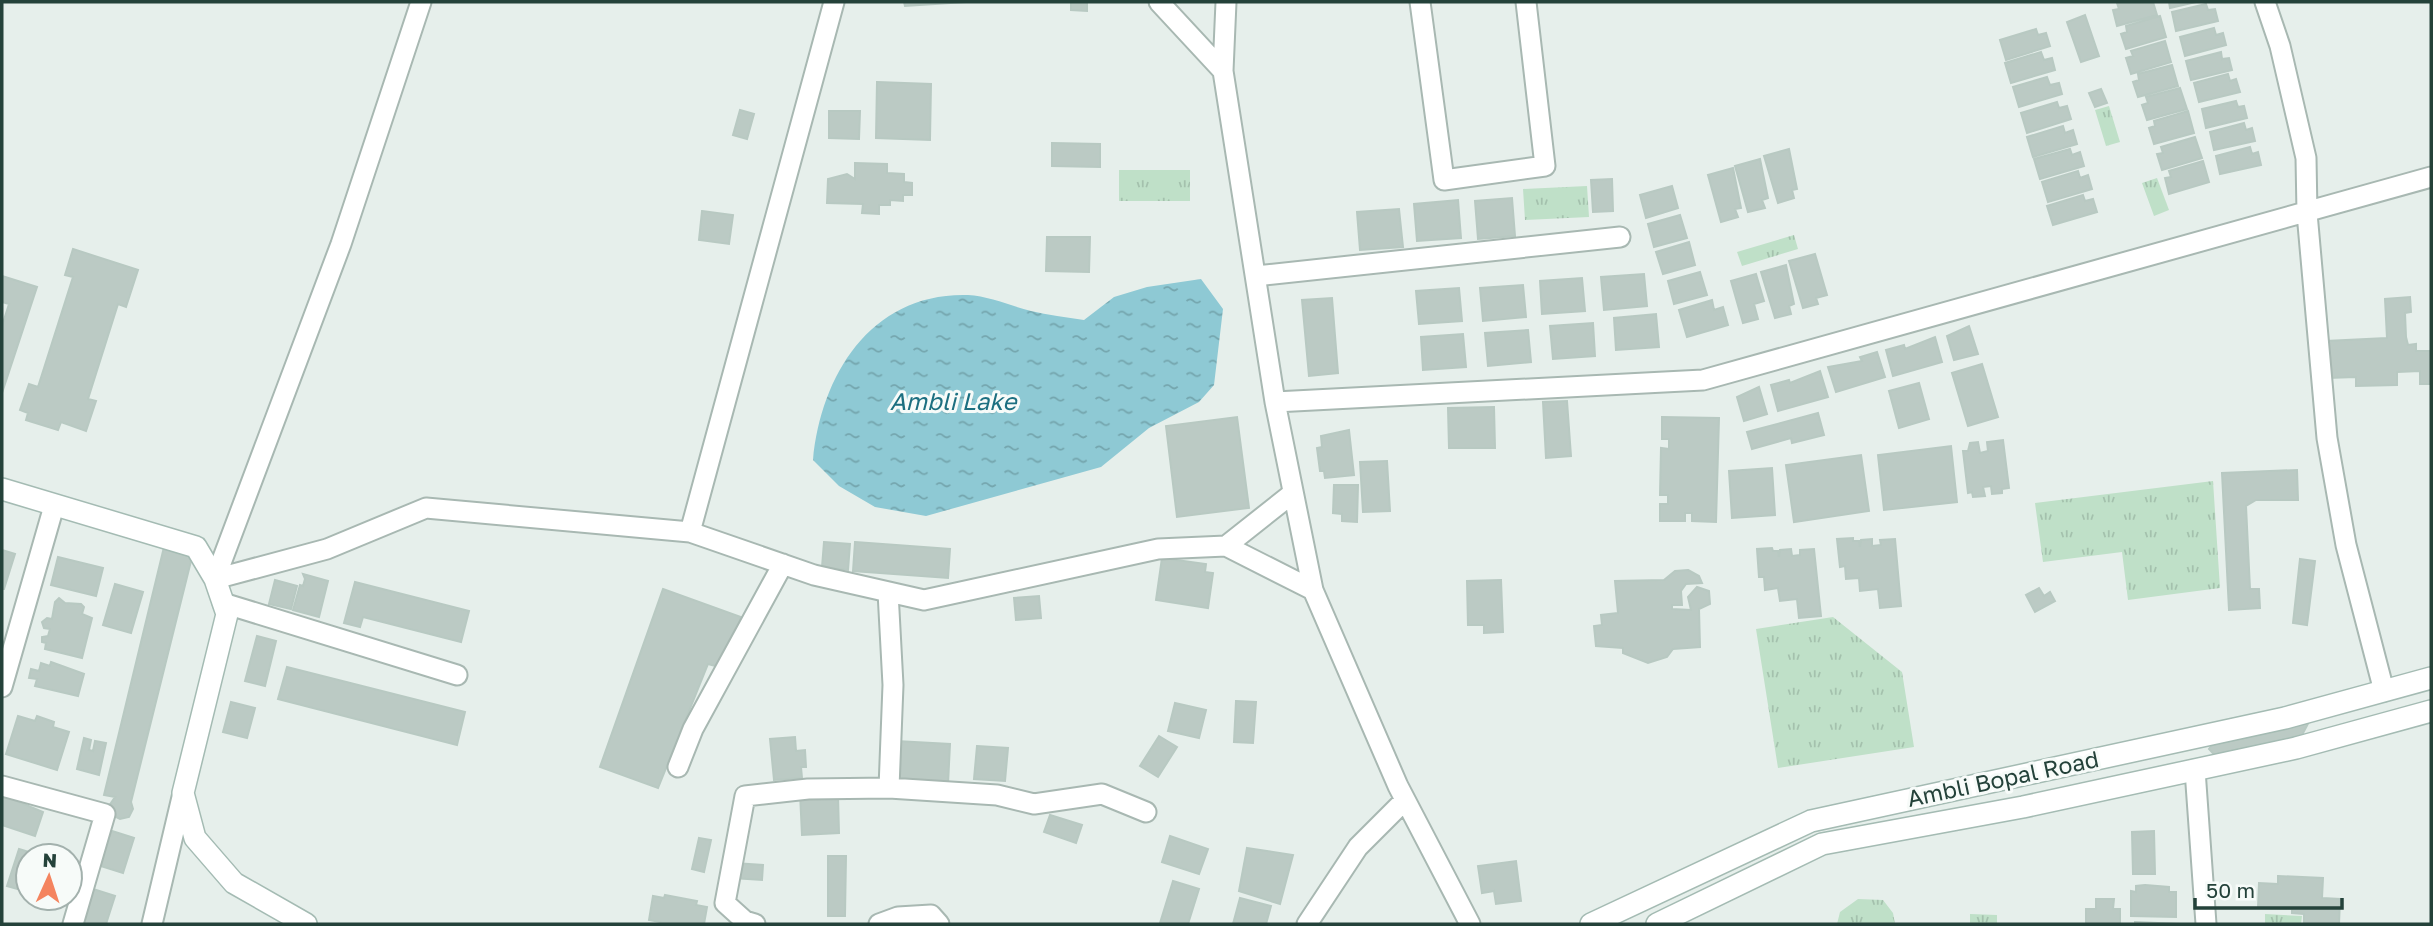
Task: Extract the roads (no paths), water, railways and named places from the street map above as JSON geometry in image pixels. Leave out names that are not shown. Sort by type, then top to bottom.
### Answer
[{"type":"street","points":[[215,579],[341,244],[421,2]]},
{"type":"street","points":[[690,532],[834,2]]},
{"type":"street","points":[[1158,2],[1223,71]]},
{"type":"street","points":[[1226,2],[1223,71],[1275,402],[1313,590],[1405,800],[1470,924]]},
{"type":"street","points":[[1420,2],[1444,180],[1545,166],[1526,2]]},
{"type":"street","points":[[2265,2],[2280,46],[2306,158],[2307,213],[2327,438],[2346,545],[2384,691]]},
{"type":"street","points":[[1275,402],[1703,380],[2431,177]]},
{"type":"street","points":[[1256,276],[1620,237]]},
{"type":"street","points":[[2,489],[196,547],[215,579],[227,614],[152,924]]},
{"type":"street","points":[[1226,546],[1293,494]]},
{"type":"street","points":[[2,687],[54,506]]},
{"type":"street","points":[[215,579],[327,549],[426,508],[690,532],[783,564],[924,600],[1158,549],[1226,546],[1313,590]]},
{"type":"street","points":[[678,767],[693,729],[783,564]]},
{"type":"street","points":[[888,592],[893,685],[888,788]]},
{"type":"street","points":[[223,603],[457,674]]},
{"type":"street","name":"Ambli Bopal Road","points":[[1591,924],[1811,821],[2285,718],[2431,678]]},
{"type":"street","name":"Ambli Bopal Road","points":[[1657,924],[1822,844],[2023,807],[2296,748],[2431,711]]},
{"type":"street","points":[[2195,769],[2206,924]]},
{"type":"street","points":[[2,786],[105,814],[73,924]]},
{"type":"street","points":[[755,924],[746,921],[725,903],[744,796],[808,789],[888,788],[997,795],[1034,804],[1102,794],[1146,812]]},
{"type":"street","points":[[183,793],[195,838],[233,883],[306,924]]},
{"type":"street","points":[[1307,924],[1359,847],[1405,800]]},
{"type":"street","points":[[879,924],[898,917],[931,915],[939,924]]},
{"type":"water","name":"Ambli Lake","points":[[1201,279],[1223,309],[1214,385],[1199,402],[1149,428],[1101,467],[926,516],[875,507],[839,486],[813,460],[818,428],[840,369],[858,344],[879,323],[904,307],[934,298],[968,295],[1084,320],[1114,297],[1147,287]]}]
